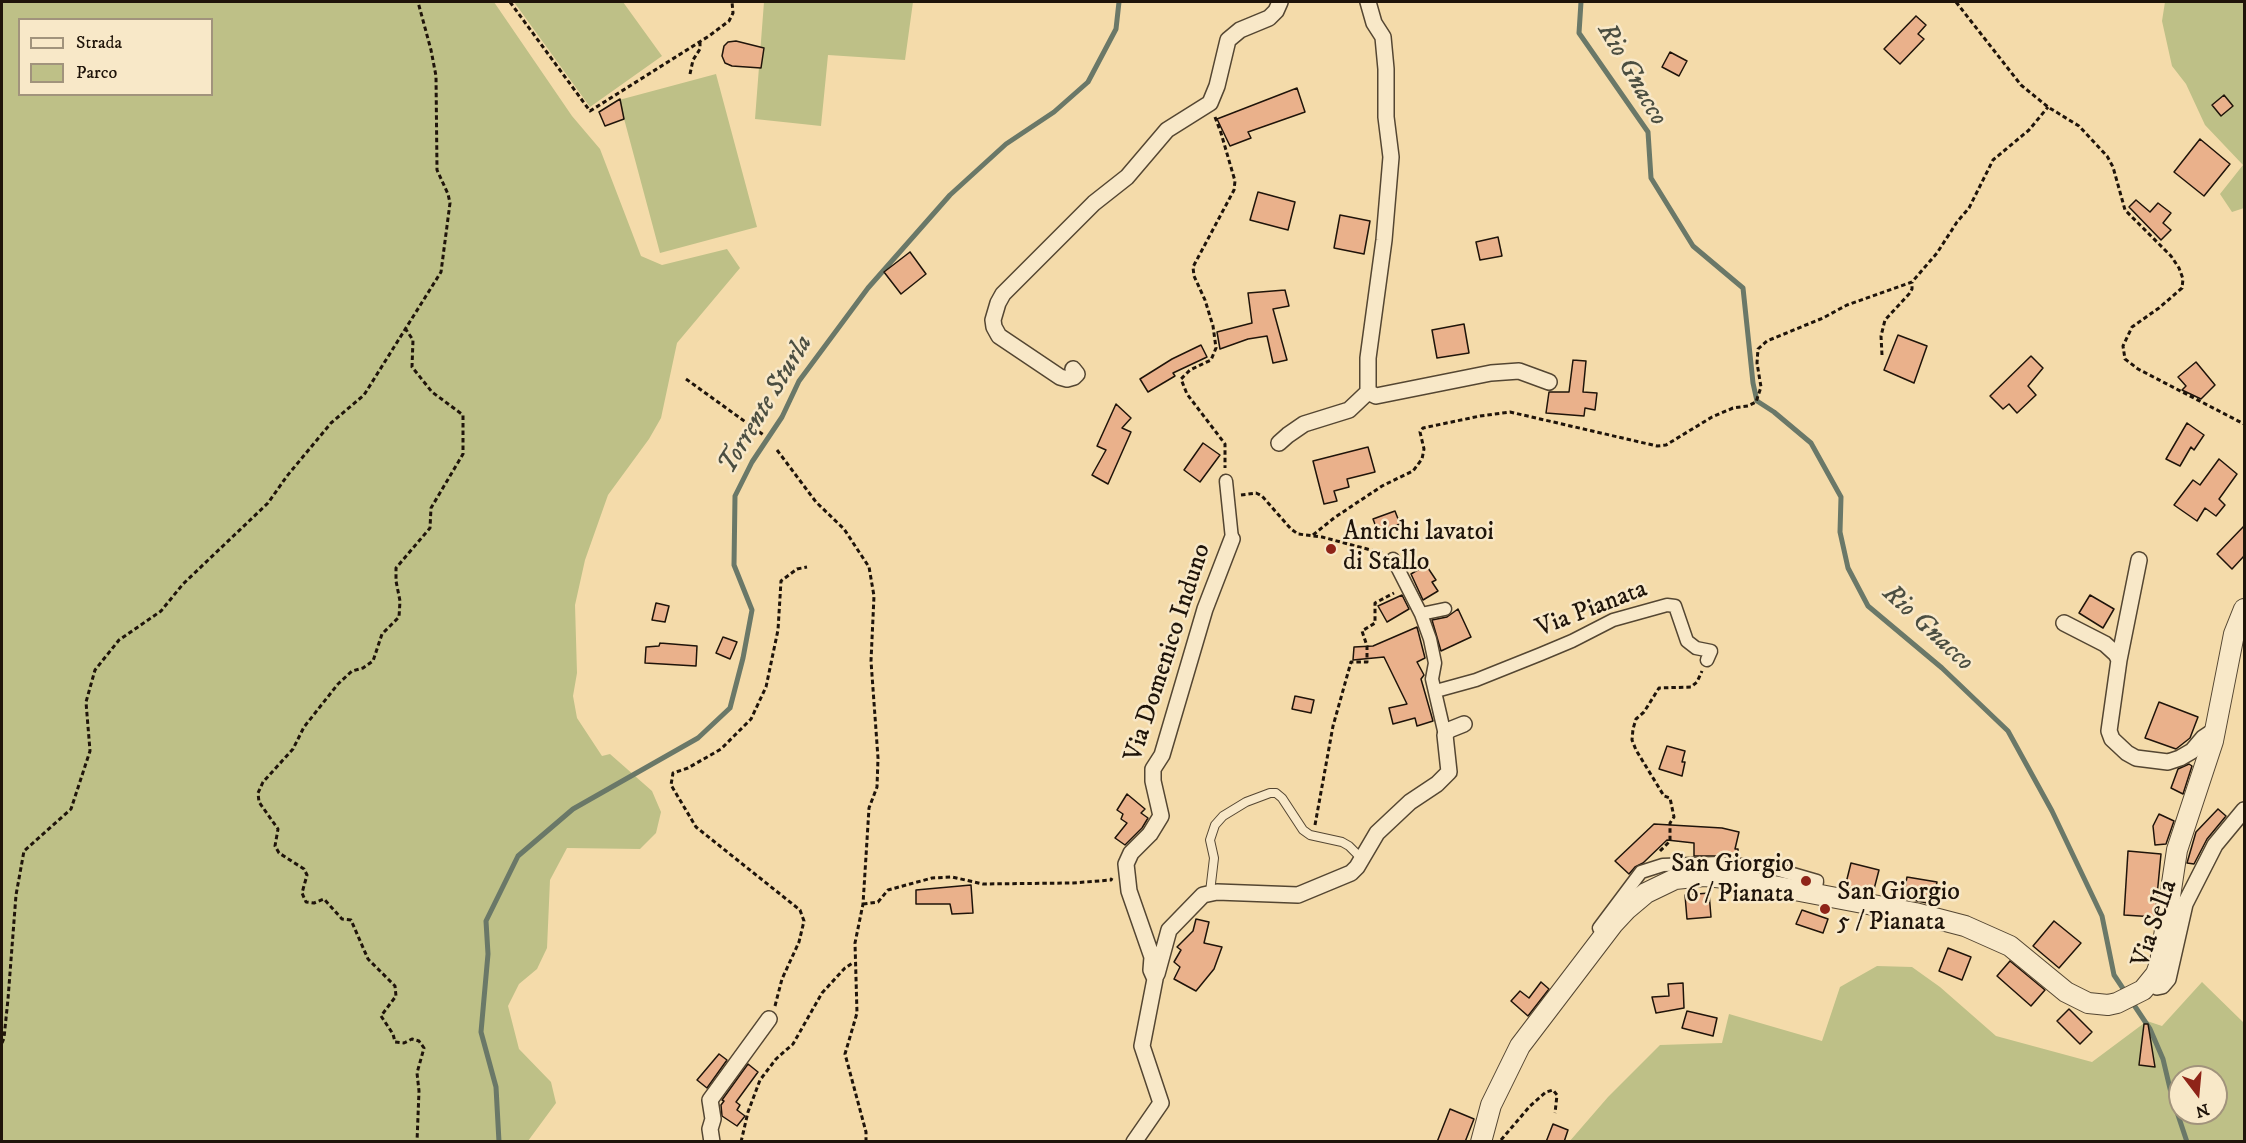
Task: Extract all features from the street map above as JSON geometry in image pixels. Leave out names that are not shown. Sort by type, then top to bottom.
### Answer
[{"type":"street","points":[[1073,369],[1077,374],[1074,377],[1067,379],[1060,377],[999,336],[993,320],[998,303],[1004,294],[1094,203],[1127,177],[1167,130],[1210,104],[1217,86],[1228,40],[1240,30],[1269,18],[1276,11],[1280,2]]},
{"type":"street","points":[[1279,444],[1304,424],[1349,410],[1368,392],[1368,358],[1385,230],[1391,157],[1386,117],[1383,37],[1374,22],[1368,2]]},
{"type":"street","points":[[1368,392],[1377,396],[1454,379],[1501,372],[1520,371],[1549,382]]},
{"type":"street","name":"Via Domenico Induno","points":[[1134,1142],[1161,1103],[1142,1046],[1155,979],[1151,970],[1152,957],[1130,891],[1126,864],[1131,854],[1150,834],[1161,816],[1153,781],[1153,770],[1162,755],[1205,609],[1232,539],[1226,481]]},
{"type":"street","points":[[1155,979],[1169,930],[1203,895],[1210,892],[1298,896],[1351,873],[1377,833],[1410,801],[1437,784],[1449,772],[1445,735],[1432,679],[1435,663],[1430,639],[1421,614],[1393,559]]},
{"type":"street","points":[[2139,560],[2119,660],[2109,731],[2115,744],[2127,753],[2147,760],[2168,762],[2192,751],[2203,738],[2215,730]]},
{"type":"street","name":"Via Pianata","points":[[1436,691],[1476,680],[1541,654],[1612,620],[1666,605],[1675,606],[1687,641],[1696,648],[1711,651],[1707,660]]},
{"type":"street","points":[[1421,614],[1445,609]]},
{"type":"street","points":[[1481,1142],[1491,1105],[1520,1046],[1613,924],[1646,893],[1669,881],[1689,877],[1718,877],[1815,894],[1965,926],[2010,946],[2076,998],[2099,1005],[2134,994],[2156,974],[2160,963],[2177,850],[2215,730],[2234,634],[2244,609]]},
{"type":"street","points":[[2064,623],[2105,644],[2119,660]]},
{"type":"street","points":[[1445,735],[1449,730],[1464,724]]},
{"type":"street","name":"Via Sella","points":[[2134,994],[2162,986],[2168,979],[2185,904],[2215,845],[2244,810]]},
{"type":"street","points":[[1572,980],[1567,976],[1570,971],[1612,909],[1641,872],[1677,863],[1751,864],[1817,881],[1815,894]]},
{"type":"street","points":[[712,1142],[710,1100],[770,1018]]},
{"type":"lane","points":[[1210,892],[1214,858],[1210,840],[1212,832],[1223,816],[1246,802],[1270,793],[1276,793],[1282,798],[1304,830],[1314,836],[1342,842],[1362,859]]},
{"type":"path","points":[[2,1043],[8,999],[16,895],[24,851],[71,809],[90,751],[86,702],[95,670],[119,640],[161,611],[183,584],[267,503],[331,423],[364,395],[441,272],[450,203],[437,170],[436,76],[417,2]]},
{"type":"path","points":[[510,2],[590,111],[700,43],[729,21],[733,13],[732,2]]},
{"type":"path","points":[[1956,2],[2021,85],[2048,107],[2079,126],[2107,156],[2113,167],[2125,210],[2175,259],[2183,279],[2182,288],[2132,327],[2123,346],[2125,359],[2138,369],[2244,424]]},
{"type":"path","points":[[690,74],[693,60],[700,49],[700,43]]},
{"type":"path","points":[[1210,104],[1235,180],[1234,190],[1192,267],[1213,326],[1216,348],[1211,360],[1190,370],[1181,379],[1187,394],[1225,444],[1226,481]]},
{"type":"path","points":[[1313,535],[1382,486],[1413,471],[1422,459],[1424,449],[1420,432],[1424,428],[1510,412],[1657,446],[1666,445],[1712,417],[1757,401],[1761,387],[1757,363],[1758,349],[1767,341],[1823,318],[1847,305],[1912,282],[1937,253],[1969,208],[1993,160],[2029,129],[2048,107]]},
{"type":"path","points":[[1882,355],[1881,336],[1885,320],[1909,294],[1912,282]]},
{"type":"path","points":[[405,328],[413,340],[412,367],[432,392],[463,415],[464,453],[431,508],[430,528],[396,568],[400,601],[399,617],[382,634],[373,661],[363,668],[352,671],[338,684],[304,727],[293,749],[263,782],[258,792],[259,802],[278,829],[275,846],[279,853],[304,869],[307,875],[302,893],[306,902],[314,903],[324,899],[342,919],[351,920],[368,959],[395,986],[396,996],[381,1016],[393,1034],[395,1042],[419,1041],[424,1048],[417,1073],[419,1091],[417,1142]]},
{"type":"path","points":[[686,379],[765,436]]},
{"type":"path","points":[[777,450],[816,502],[844,529],[869,567],[874,596],[871,661],[878,758],[877,787],[869,808],[863,904],[855,943],[857,1013],[846,1048],[846,1060],[866,1132],[866,1142]]},
{"type":"path","points":[[1227,496],[1256,493],[1262,496],[1291,530],[1298,534],[1313,535],[1388,555],[1393,559]]},
{"type":"path","points":[[770,1018],[782,979],[799,942],[804,921],[800,910],[696,827],[671,785],[673,773],[688,768],[721,749],[751,719],[766,687],[778,630],[781,581],[797,569],[807,567]]},
{"type":"path","points":[[1314,836],[1317,802],[1325,773],[1333,726],[1351,662],[1367,662],[1367,646],[1362,631],[1375,623],[1375,603],[1407,587]]},
{"type":"path","points":[[1641,872],[1646,863],[1670,841],[1670,823],[1674,817],[1670,798],[1664,796],[1636,750],[1632,735],[1636,720],[1659,688],[1694,685],[1707,660]]},
{"type":"path","points":[[863,904],[878,902],[888,890],[932,878],[952,877],[983,884],[1073,884],[1111,880],[1117,870]]},
{"type":"path","points":[[741,1142],[759,1080],[776,1059],[793,1044],[822,993],[845,968],[854,962]]},
{"type":"path","points":[[1500,1142],[1530,1106],[1546,1092],[1553,1090],[1557,1095],[1555,1113]]},
{"type":"green space","points":[[2,2],[494,2],[572,116],[600,149],[641,256],[662,265],[727,249],[740,268],[677,343],[661,418],[649,439],[608,495],[585,560],[575,605],[577,673],[573,696],[577,718],[602,756],[610,754],[652,791],[661,812],[656,833],[640,849],[567,848],[550,880],[547,948],[537,969],[519,984],[508,1006],[519,1049],[551,1082],[556,1103],[528,1141],[2,1141]]},
{"type":"green space","points":[[514,2],[623,2],[662,56],[590,107]]},
{"type":"green space","points":[[764,2],[913,2],[905,60],[828,55],[821,126],[755,119]]},
{"type":"green space","points":[[2165,2],[2244,2],[2244,208],[2232,212],[2220,194],[2243,165],[2205,125],[2186,84],[2172,66],[2162,21]]},
{"type":"green space","points":[[716,74],[757,227],[660,253],[619,100]]},
{"type":"green space","points":[[1877,966],[1912,967],[1940,987],[1996,1036],[2092,1062],[2147,1021],[2162,1026],[2202,982],[2244,1023],[2244,1141],[1569,1142],[1608,1097],[1660,1045],[1722,1043],[1729,1014],[1822,1041],[1840,987]]},
{"type":"building","points":[[1916,16],[1926,25],[1918,34],[1924,39],[1900,64],[1884,49]]},
{"type":"building","points":[[736,41],[764,48],[761,68],[732,66],[725,63],[722,56],[724,46],[728,42]]},
{"type":"building","points":[[1670,52],[1687,61],[1679,76],[1662,67]]},
{"type":"building","points":[[1297,88],[1305,112],[1248,132],[1251,138],[1230,146],[1217,119]]},
{"type":"building","points":[[2224,95],[2233,106],[2221,116],[2212,105]]},
{"type":"building","points":[[620,99],[624,119],[605,126],[599,112]]},
{"type":"building","points":[[2200,139],[2230,164],[2204,196],[2174,172]]},
{"type":"building","points":[[1258,192],[1295,202],[1288,230],[1250,220]]},
{"type":"building","points":[[2136,200],[2150,212],[2158,203],[2171,213],[2163,223],[2171,230],[2161,240],[2129,207]]},
{"type":"building","points":[[1340,215],[1370,221],[1364,254],[1334,248]]},
{"type":"building","points":[[1498,237],[1502,256],[1480,260],[1476,242]]},
{"type":"building","points":[[910,252],[926,274],[901,294],[884,272]]},
{"type":"building","points":[[1285,290],[1289,306],[1273,309],[1287,360],[1273,363],[1267,336],[1248,339],[1220,349],[1217,332],[1252,323],[1248,293]]},
{"type":"building","points":[[1464,324],[1469,353],[1437,358],[1432,330]]},
{"type":"building","points":[[1898,335],[1927,346],[1914,383],[1884,370]]},
{"type":"building","points":[[1201,345],[1207,357],[1173,373],[1175,376],[1148,392],[1140,379],[1172,359]]},
{"type":"building","points":[[2031,356],[2043,368],[2028,386],[2036,395],[2017,413],[2009,404],[2003,409],[1990,396]]},
{"type":"building","points":[[1573,360],[1586,361],[1583,392],[1597,393],[1595,410],[1585,408],[1584,416],[1546,413],[1549,392],[1569,392]]},
{"type":"building","points":[[2196,362],[2215,385],[2201,399],[2182,390],[2186,386],[2178,377]]},
{"type":"building","points":[[1116,404],[1131,418],[1122,428],[1131,432],[1108,484],[1092,475],[1106,450],[1097,446]]},
{"type":"building","points":[[2187,423],[2204,435],[2194,450],[2191,447],[2180,466],[2166,459]]},
{"type":"building","points":[[1203,443],[1220,455],[1200,482],[1184,470]]},
{"type":"building","points":[[1368,447],[1375,472],[1347,479],[1349,487],[1334,491],[1337,501],[1324,504],[1313,461]]},
{"type":"building","points":[[2219,459],[2237,474],[2219,499],[2225,505],[2216,516],[2205,508],[2197,521],[2174,505],[2193,480],[2200,485]]},
{"type":"building","points":[[1395,511],[1400,524],[1378,532],[1373,519]]},
{"type":"building","points":[[2244,526],[2244,556],[2232,569],[2217,554]]},
{"type":"building","points":[[1426,565],[1436,580],[1432,582],[1438,591],[1423,600],[1411,574]]},
{"type":"building","points":[[1402,595],[1409,609],[1387,622],[1378,606]]},
{"type":"building","points":[[2090,595],[2114,609],[2103,628],[2079,613]]},
{"type":"building","points":[[656,603],[669,606],[665,622],[652,620]]},
{"type":"building","points":[[1458,609],[1471,637],[1441,651],[1432,620],[1447,617]]},
{"type":"building","points":[[1417,627],[1425,658],[1417,662],[1424,675],[1421,679],[1433,721],[1417,726],[1415,718],[1393,724],[1389,708],[1407,704],[1384,657],[1353,660],[1354,647],[1373,646]]},
{"type":"building","points":[[723,637],[737,642],[730,659],[716,653]]},
{"type":"building","points":[[660,643],[697,646],[696,666],[645,663],[646,647],[659,646]]},
{"type":"building","points":[[1295,696],[1314,700],[1311,713],[1292,709]]},
{"type":"building","points":[[2159,702],[2198,717],[2190,738],[2176,749],[2145,738]]},
{"type":"building","points":[[1667,746],[1685,751],[1682,776],[1659,769]]},
{"type":"building","points":[[2189,764],[2192,766],[2183,794],[2171,788],[2178,769]]},
{"type":"building","points":[[1127,794],[1145,809],[1141,813],[1148,818],[1142,828],[1125,845],[1115,838],[1127,823],[1121,819],[1123,814],[1117,810]]},
{"type":"building","points":[[2218,809],[2226,816],[2207,839],[2194,864],[2187,863],[2196,832]]},
{"type":"building","points":[[2159,814],[2174,821],[2166,844],[2155,845],[2153,826]]},
{"type":"building","points":[[1654,824],[1722,828],[1739,832],[1735,849],[1738,849],[1738,856],[1694,856],[1694,843],[1667,840],[1629,874],[1615,861]]},
{"type":"building","points":[[2128,851],[2161,854],[2155,917],[2124,915]]},
{"type":"building","points":[[1851,863],[1879,870],[1873,893],[1845,887]]},
{"type":"building","points":[[1907,877],[1937,882],[1932,904],[1903,898]]},
{"type":"building","points":[[971,885],[973,913],[952,914],[950,904],[916,904],[916,890]]},
{"type":"building","points":[[1709,893],[1711,917],[1687,919],[1685,895]]},
{"type":"building","points":[[1802,910],[1828,919],[1823,933],[1796,924]]},
{"type":"building","points":[[1196,919],[1209,922],[1204,943],[1222,947],[1214,969],[1196,991],[1174,979],[1180,967],[1174,962],[1181,950],[1177,947],[1193,931]]},
{"type":"building","points":[[2054,921],[2081,943],[2059,968],[2033,946]]},
{"type":"building","points":[[1948,948],[1971,957],[1962,980],[1939,971]]},
{"type":"building","points":[[2010,961],[2045,990],[2031,1006],[1997,976]]},
{"type":"building","points":[[1541,982],[1549,989],[1528,1016],[1511,1001],[1520,991],[1529,998]]},
{"type":"building","points":[[1683,983],[1684,1008],[1656,1013],[1652,997],[1669,996],[1668,984]]},
{"type":"building","points":[[2069,1009],[2092,1032],[2080,1044],[2057,1021]]},
{"type":"building","points":[[1687,1011],[1717,1018],[1713,1036],[1682,1028]]},
{"type":"building","points":[[2144,1024],[2148,1024],[2155,1067],[2139,1065]]},
{"type":"building","points":[[719,1054],[727,1060],[707,1088],[697,1080]]},
{"type":"building","points":[[748,1064],[758,1072],[736,1102],[740,1105],[737,1110],[745,1116],[737,1126],[722,1116],[721,1105],[724,1101],[722,1100]]},
{"type":"building","points":[[1450,1109],[1474,1119],[1465,1142],[1437,1142]]},
{"type":"building","points":[[1553,1124],[1568,1130],[1564,1142],[1546,1142]]},
{"type":"waterway","name":"Torrente Sturla","points":[[499,1142],[496,1087],[481,1032],[488,954],[486,921],[518,856],[573,809],[698,738],[730,708],[752,610],[734,565],[735,496],[752,462],[782,417],[799,381],[868,288],[950,195],[1006,144],[1054,112],[1088,82],[1116,29],[1119,2]]},
{"type":"waterway","name":"Rio Gnacco","points":[[1581,2],[1579,33],[1648,132],[1651,178],[1693,246],[1743,288],[1757,401],[1811,443],[1841,497],[1840,532],[1848,568],[1868,606],[1942,668],[2008,731],[2052,811],[2102,916],[2114,975],[2150,1029],[2163,1059],[2172,1097],[2187,1142]]},
{"type":"place","name":"Antichi lavatoi di Stallo","points":[[1331,549]]},
{"type":"place","name":"San Giorgio 6 / Pianata","points":[[1806,881]]},
{"type":"place","name":"San Giorgio 5 / Pianata","points":[[1825,909]]}]
